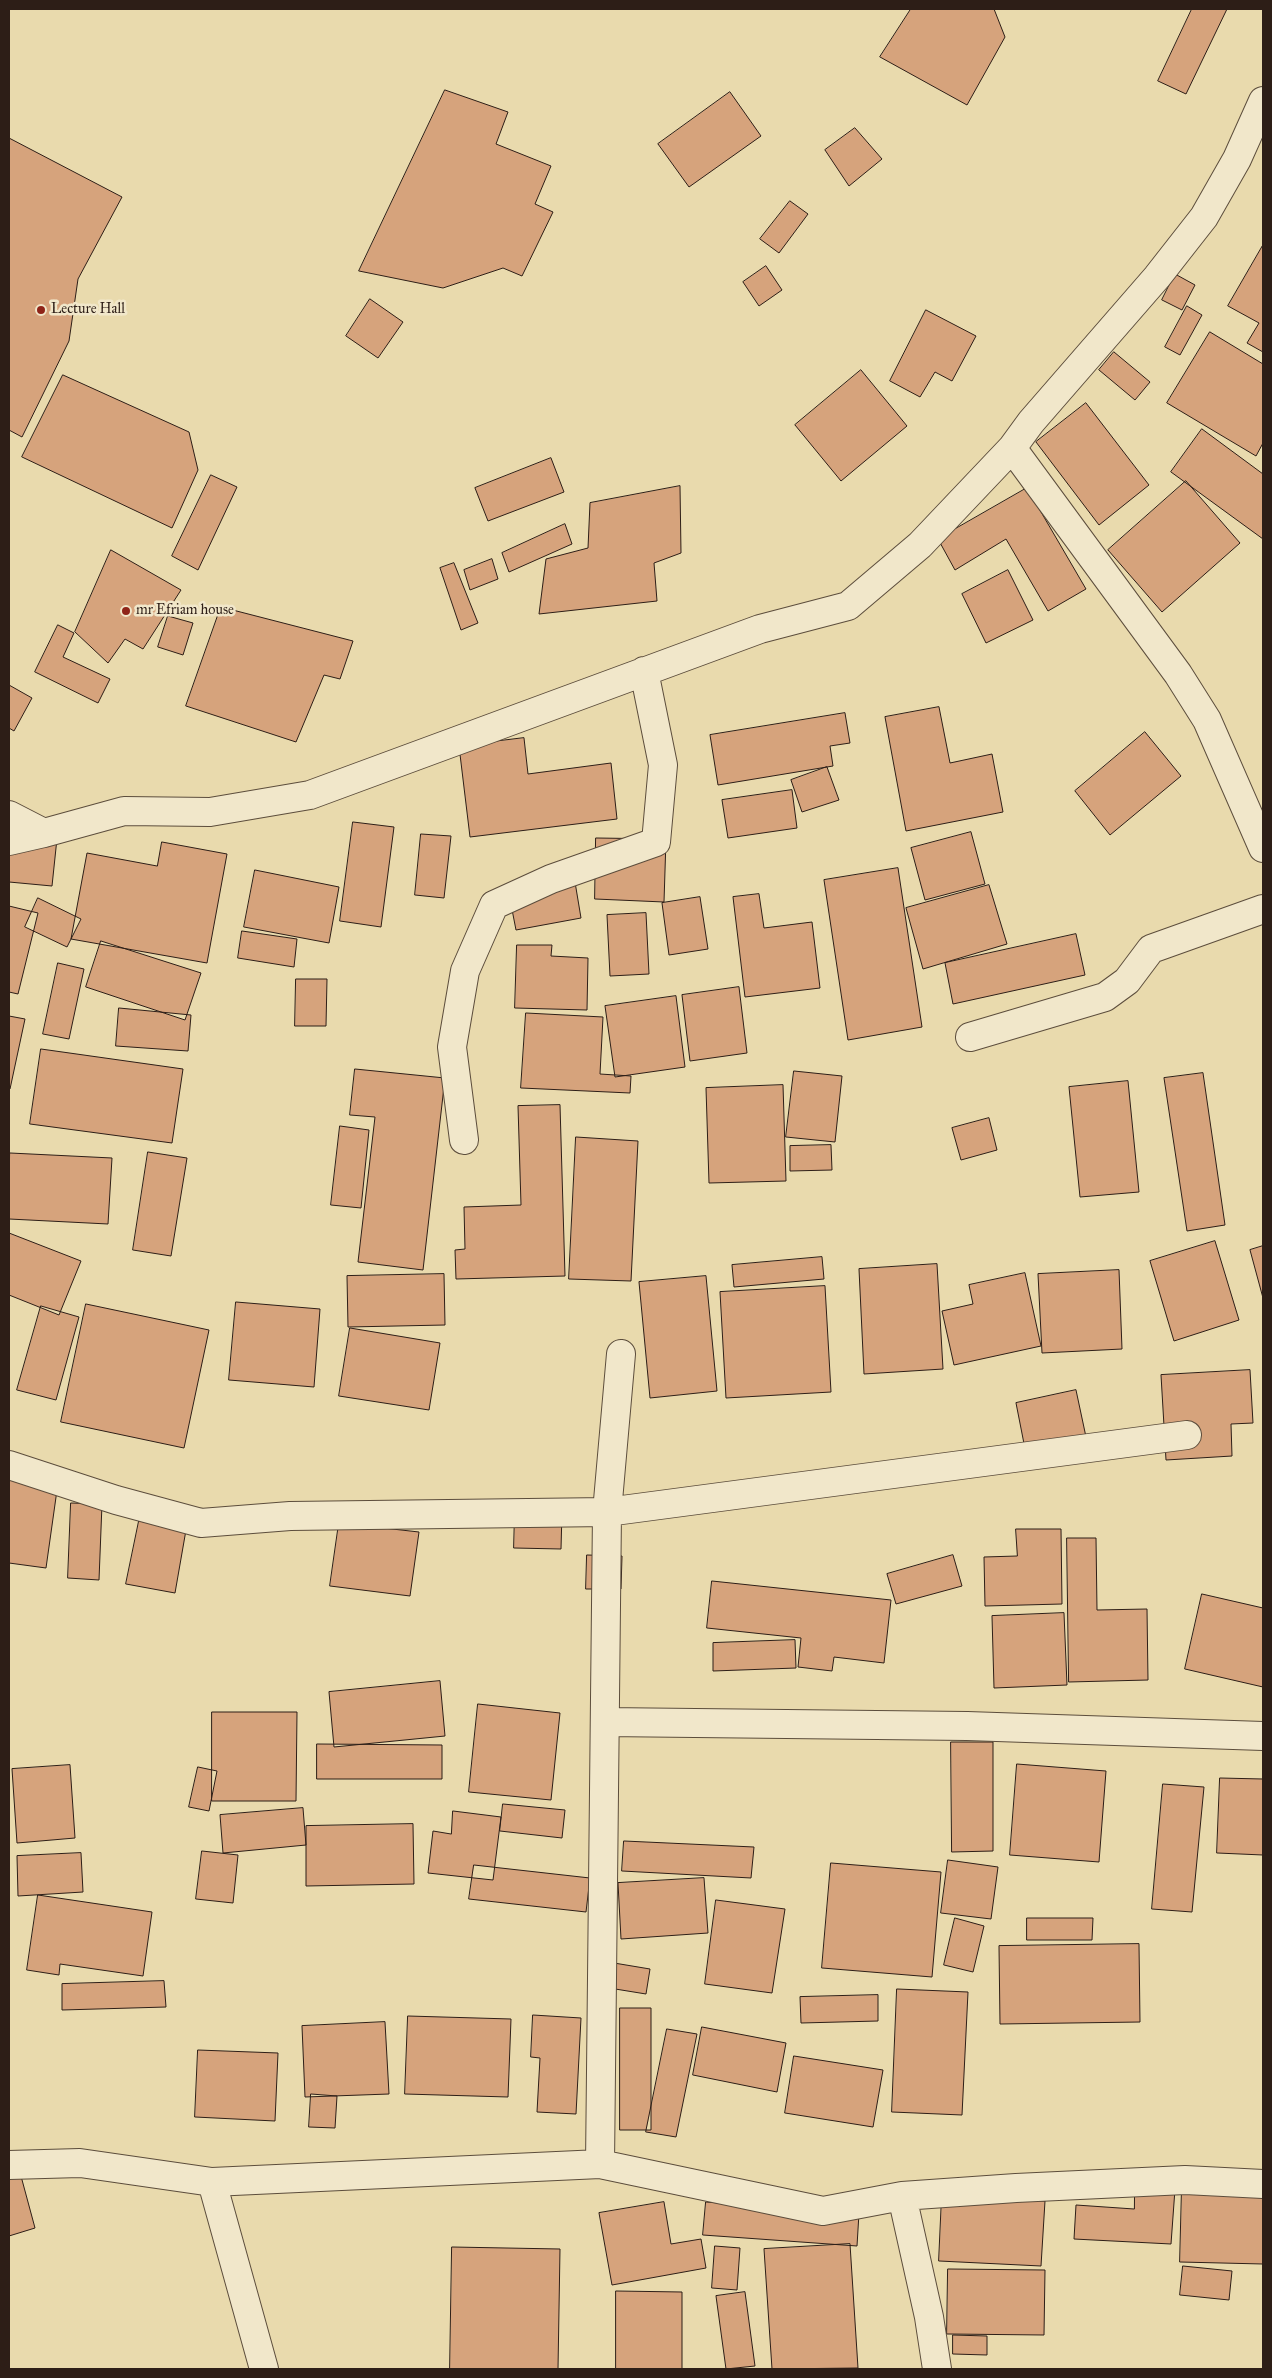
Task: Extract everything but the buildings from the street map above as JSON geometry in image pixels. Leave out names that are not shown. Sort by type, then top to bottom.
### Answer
[{"type":"street","points":[[9,841],[124,811],[210,812],[310,795],[760,629],[848,606],[920,545],[1012,448],[1031,422],[1157,277],[1204,217],[1237,159],[1263,101]]},
{"type":"street","points":[[1012,448],[1178,674],[1207,720],[1263,848]]},
{"type":"street","points":[[464,1140],[452,1047],[465,971],[494,905],[551,878],[656,842],[663,765],[644,671]]},
{"type":"street","points":[[9,816],[44,833]]},
{"type":"street","points":[[970,1037],[1105,997],[1127,981],[1151,949],[1263,909]]},
{"type":"street","points":[[600,2164],[607,1512],[621,1354]]},
{"type":"street","points":[[9,1465],[116,1500],[201,1523],[290,1516],[607,1512],[1187,1435]]},
{"type":"street","points":[[605,1722],[967,1726],[1263,1736]]},
{"type":"street","points":[[9,2166],[80,2163],[212,2182],[600,2164],[822,2210],[902,2196],[1016,2188],[1185,2180],[1263,2184]]},
{"type":"street","points":[[212,2182],[264,2369]]},
{"type":"street","points":[[902,2196],[929,2317],[937,2369]]},
{"type":"place","name":"Lecture Hall","points":[[41,310]]},
{"type":"place","name":"mr Efriam house","points":[[126,611]]}]
